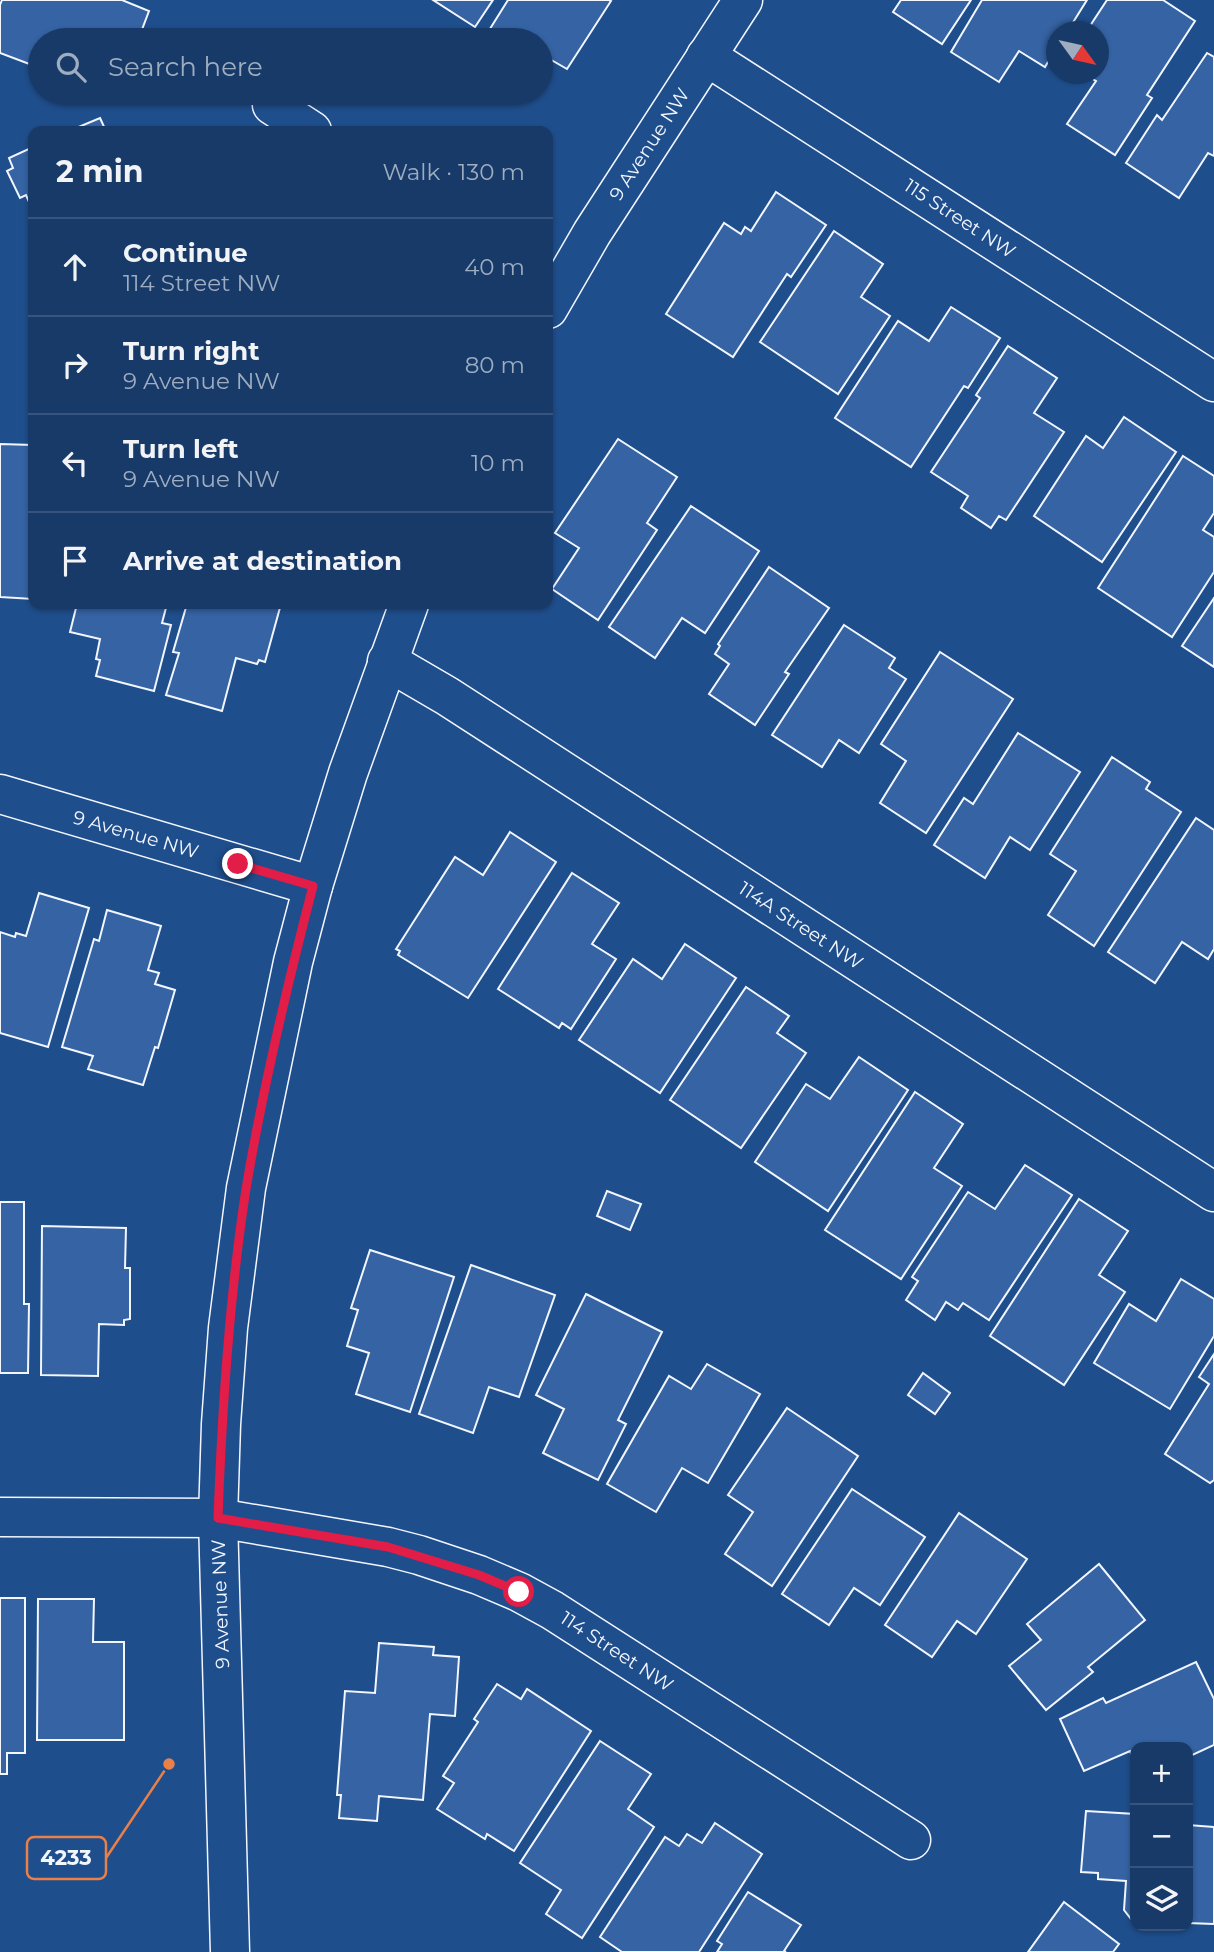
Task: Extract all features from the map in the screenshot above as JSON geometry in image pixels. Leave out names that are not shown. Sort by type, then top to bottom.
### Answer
[{"type":"street","name":"9 Avenue NW","points":[[553,291],[743,0]]},
{"type":"street","name":"115 Street NW","points":[[706,56],[1214,382]]},
{"type":"street","points":[[272,105],[305,126]]},
{"type":"street","name":"9 Avenue NW","points":[[230,1952],[218,1518],[228,1328],[246,1188],[293,962],[313,886],[348,773],[407,609]]},
{"type":"street","name":"114A Street NW","points":[[387,661],[458,704],[1214,1192]]},
{"type":"street","name":"9 Avenue NW","points":[[0,794],[313,886]]},
{"type":"street","name":"114 Street NW","points":[[0,1517],[218,1518],[388,1547],[479,1575],[552,1610],[911,1840]]},
{"type":"building","points":[[2,0],[122,0],[149,11],[143,28],[28,28],[28,64],[0,53]]},
{"type":"building","points":[[433,0],[493,0],[475,27]]},
{"type":"building","points":[[508,0],[611,1],[567,69],[553,61],[553,28],[490,28]]},
{"type":"building","points":[[901,0],[971,0],[942,44],[893,12]]},
{"type":"building","points":[[982,0],[1087,0],[1074,21],[1046,21],[1045,67],[1019,51],[999,82],[951,52]]},
{"type":"building","points":[[1107,0],[1163,0],[1195,21],[1147,95],[1152,98],[1115,155],[1067,124],[1094,84],[1109,84],[1109,21],[1093,21]]},
{"type":"building","points":[[1207,53],[1214,57],[1214,156],[1208,153],[1179,198],[1126,163],[1157,115],[1162,120]]},
{"type":"building","points":[[100,118],[104,126],[81,126]]},
{"type":"building","points":[[28,149],[28,200],[26,195],[20,198],[7,171],[13,168],[9,158]]},
{"type":"building","points":[[776,192],[826,225],[791,277],[787,274],[733,357],[666,314],[724,223],[741,234],[745,227],[751,231]]},
{"type":"building","points":[[834,231],[883,264],[861,297],[890,316],[838,394],[760,342]]},
{"type":"building","points":[[951,307],[1000,338],[968,388],[964,386],[911,467],[835,418],[898,321],[929,341]]},
{"type":"building","points":[[1008,346],[1057,378],[1034,413],[1064,432],[1006,520],[999,516],[991,528],[961,508],[968,496],[931,472],[980,398],[976,395]]},
{"type":"building","points":[[1124,417],[1176,452],[1102,562],[1034,516],[1086,436],[1103,448]]},
{"type":"building","points":[[618,439],[677,477],[647,523],[657,530],[598,620],[553,590],[579,548],[555,533]]},
{"type":"building","points":[[0,444],[28,445],[28,599],[0,597]]},
{"type":"building","points":[[1183,456],[1214,476],[1214,513],[1203,530],[1214,537],[1214,572],[1172,637],[1098,588]]},
{"type":"building","points":[[691,506],[759,551],[705,633],[682,618],[655,658],[609,627]]},
{"type":"building","points":[[769,567],[829,608],[785,672],[789,674],[755,725],[709,694],[729,664],[715,654],[720,646],[718,644]]},
{"type":"building","points":[[1214,598],[1214,667],[1182,646]]},
{"type":"building","points":[[76,609],[166,609],[162,623],[171,625],[154,691],[96,676],[100,660],[96,659],[100,639],[70,632]]},
{"type":"building","points":[[186,609],[280,609],[265,662],[259,660],[257,664],[236,658],[222,711],[166,695],[179,653],[173,652]]},
{"type":"building","points":[[844,625],[895,658],[889,668],[906,679],[859,753],[839,740],[822,767],[772,735]]},
{"type":"building","points":[[940,652],[1013,699],[926,833],[880,803],[906,761],[881,744]]},
{"type":"building","points":[[1018,733],[1080,772],[1030,850],[1010,837],[985,878],[934,845],[964,798],[973,804]]},
{"type":"building","points":[[1112,757],[1150,782],[1146,789],[1181,812],[1094,946],[1048,915],[1076,871],[1050,854]]},
{"type":"building","points":[[1196,818],[1214,830],[1214,949],[1208,959],[1182,942],[1155,983],[1108,952]]},
{"type":"building","points":[[510,832],[556,862],[468,998],[398,955],[400,951],[396,949],[455,857],[483,875]]},
{"type":"building","points":[[572,873],[619,903],[592,944],[616,959],[571,1029],[562,1023],[559,1028],[498,989]]},
{"type":"building","points":[[39,893],[89,908],[48,1047],[0,1033],[0,932],[15,937],[16,933],[26,936]]},
{"type":"building","points":[[107,910],[161,926],[148,970],[159,973],[155,984],[175,990],[158,1048],[155,1047],[143,1085],[88,1069],[93,1056],[62,1047],[94,939],[99,941]]},
{"type":"building","points":[[685,944],[736,978],[660,1093],[579,1040],[633,959],[662,979]]},
{"type":"building","points":[[746,987],[789,1016],[777,1033],[806,1053],[741,1148],[670,1100]]},
{"type":"building","points":[[859,1057],[908,1090],[828,1211],[755,1162],[806,1084],[830,1099]]},
{"type":"building","points":[[915,1092],[963,1124],[934,1168],[962,1186],[901,1279],[825,1230]]},
{"type":"building","points":[[1025,1165],[1072,1195],[989,1320],[963,1303],[958,1310],[946,1302],[935,1320],[906,1300],[918,1281],[912,1277],[968,1192],[995,1209]]},
{"type":"building","points":[[607,1191],[641,1204],[630,1230],[597,1216]]},
{"type":"building","points":[[1079,1199],[1128,1231],[1099,1275],[1125,1292],[1064,1385],[990,1336]]},
{"type":"building","points":[[0,1202],[24,1202],[24,1304],[29,1304],[28,1373],[0,1373]]},
{"type":"building","points":[[42,1226],[126,1228],[125,1268],[130,1268],[130,1319],[124,1320],[124,1325],[99,1324],[98,1376],[41,1375]]},
{"type":"building","points":[[370,1250],[454,1277],[410,1412],[356,1394],[369,1353],[347,1346],[358,1310],[351,1308]]},
{"type":"building","points":[[471,1265],[555,1295],[519,1397],[489,1387],[473,1433],[419,1414]]},
{"type":"building","points":[[1181,1279],[1214,1299],[1214,1336],[1170,1409],[1094,1363],[1129,1304],[1156,1321]]},
{"type":"building","points":[[586,1294],[662,1332],[618,1420],[626,1424],[598,1480],[543,1453],[564,1409],[536,1395]]},
{"type":"building","points":[[1214,1354],[1214,1480],[1210,1483],[1165,1454],[1209,1384],[1199,1377]]},
{"type":"building","points":[[707,1364],[760,1394],[708,1483],[682,1468],[656,1512],[607,1484],[669,1376],[691,1389]]},
{"type":"building","points":[[923,1373],[950,1393],[935,1414],[908,1395]]},
{"type":"building","points":[[787,1408],[858,1456],[772,1586],[725,1554],[753,1512],[728,1495]]},
{"type":"building","points":[[852,1489],[925,1537],[880,1605],[854,1588],[829,1625],[782,1594]]},
{"type":"building","points":[[959,1513],[1027,1559],[976,1634],[957,1621],[932,1657],[885,1625]]},
{"type":"building","points":[[1099,1564],[1145,1620],[1088,1667],[1093,1672],[1046,1710],[1009,1666],[1041,1640],[1027,1624]]},
{"type":"building","points":[[0,1598],[25,1598],[25,1753],[7,1753],[7,1774],[0,1774]]},
{"type":"building","points":[[38,1599],[94,1599],[93,1642],[124,1642],[124,1740],[37,1740]]},
{"type":"building","points":[[379,1643],[434,1647],[433,1655],[459,1657],[455,1716],[430,1714],[423,1800],[379,1796],[377,1821],[339,1818],[341,1795],[337,1795],[345,1691],[375,1693]]},
{"type":"building","points":[[1196,1662],[1214,1699],[1214,1745],[1193,1755],[1193,1742],[1130,1742],[1130,1751],[1084,1771],[1060,1719],[1103,1698],[1106,1703]]},
{"type":"building","points":[[497,1684],[521,1699],[527,1689],[591,1731],[514,1851],[487,1834],[485,1839],[437,1809],[454,1783],[443,1776],[478,1722],[474,1719]]},
{"type":"building","points":[[600,1741],[651,1774],[628,1809],[654,1827],[582,1938],[546,1914],[561,1890],[520,1863]]},
{"type":"building","points":[[1086,1811],[1130,1814],[1130,1918],[1124,1910],[1126,1881],[1098,1879],[1098,1873],[1081,1872]]},
{"type":"building","points":[[715,1823],[762,1854],[699,1952],[622,1952],[600,1937],[665,1837],[679,1846],[687,1834],[702,1843]]},
{"type":"building","points":[[1193,1825],[1214,1827],[1214,1924],[1193,1923]]},
{"type":"building","points":[[748,1892],[801,1925],[784,1951],[786,1952],[717,1952],[722,1944],[717,1941]]},
{"type":"building","points":[[1064,1902],[1119,1944],[1113,1952],[1028,1952]]},
{"type":"place","name":"4233","points":[[169,1764]]},
{"type":"route","points":[[238,864],[313,886],[276,1038],[246,1188],[228,1328],[218,1518],[388,1547],[479,1575],[519,1592]]}]
